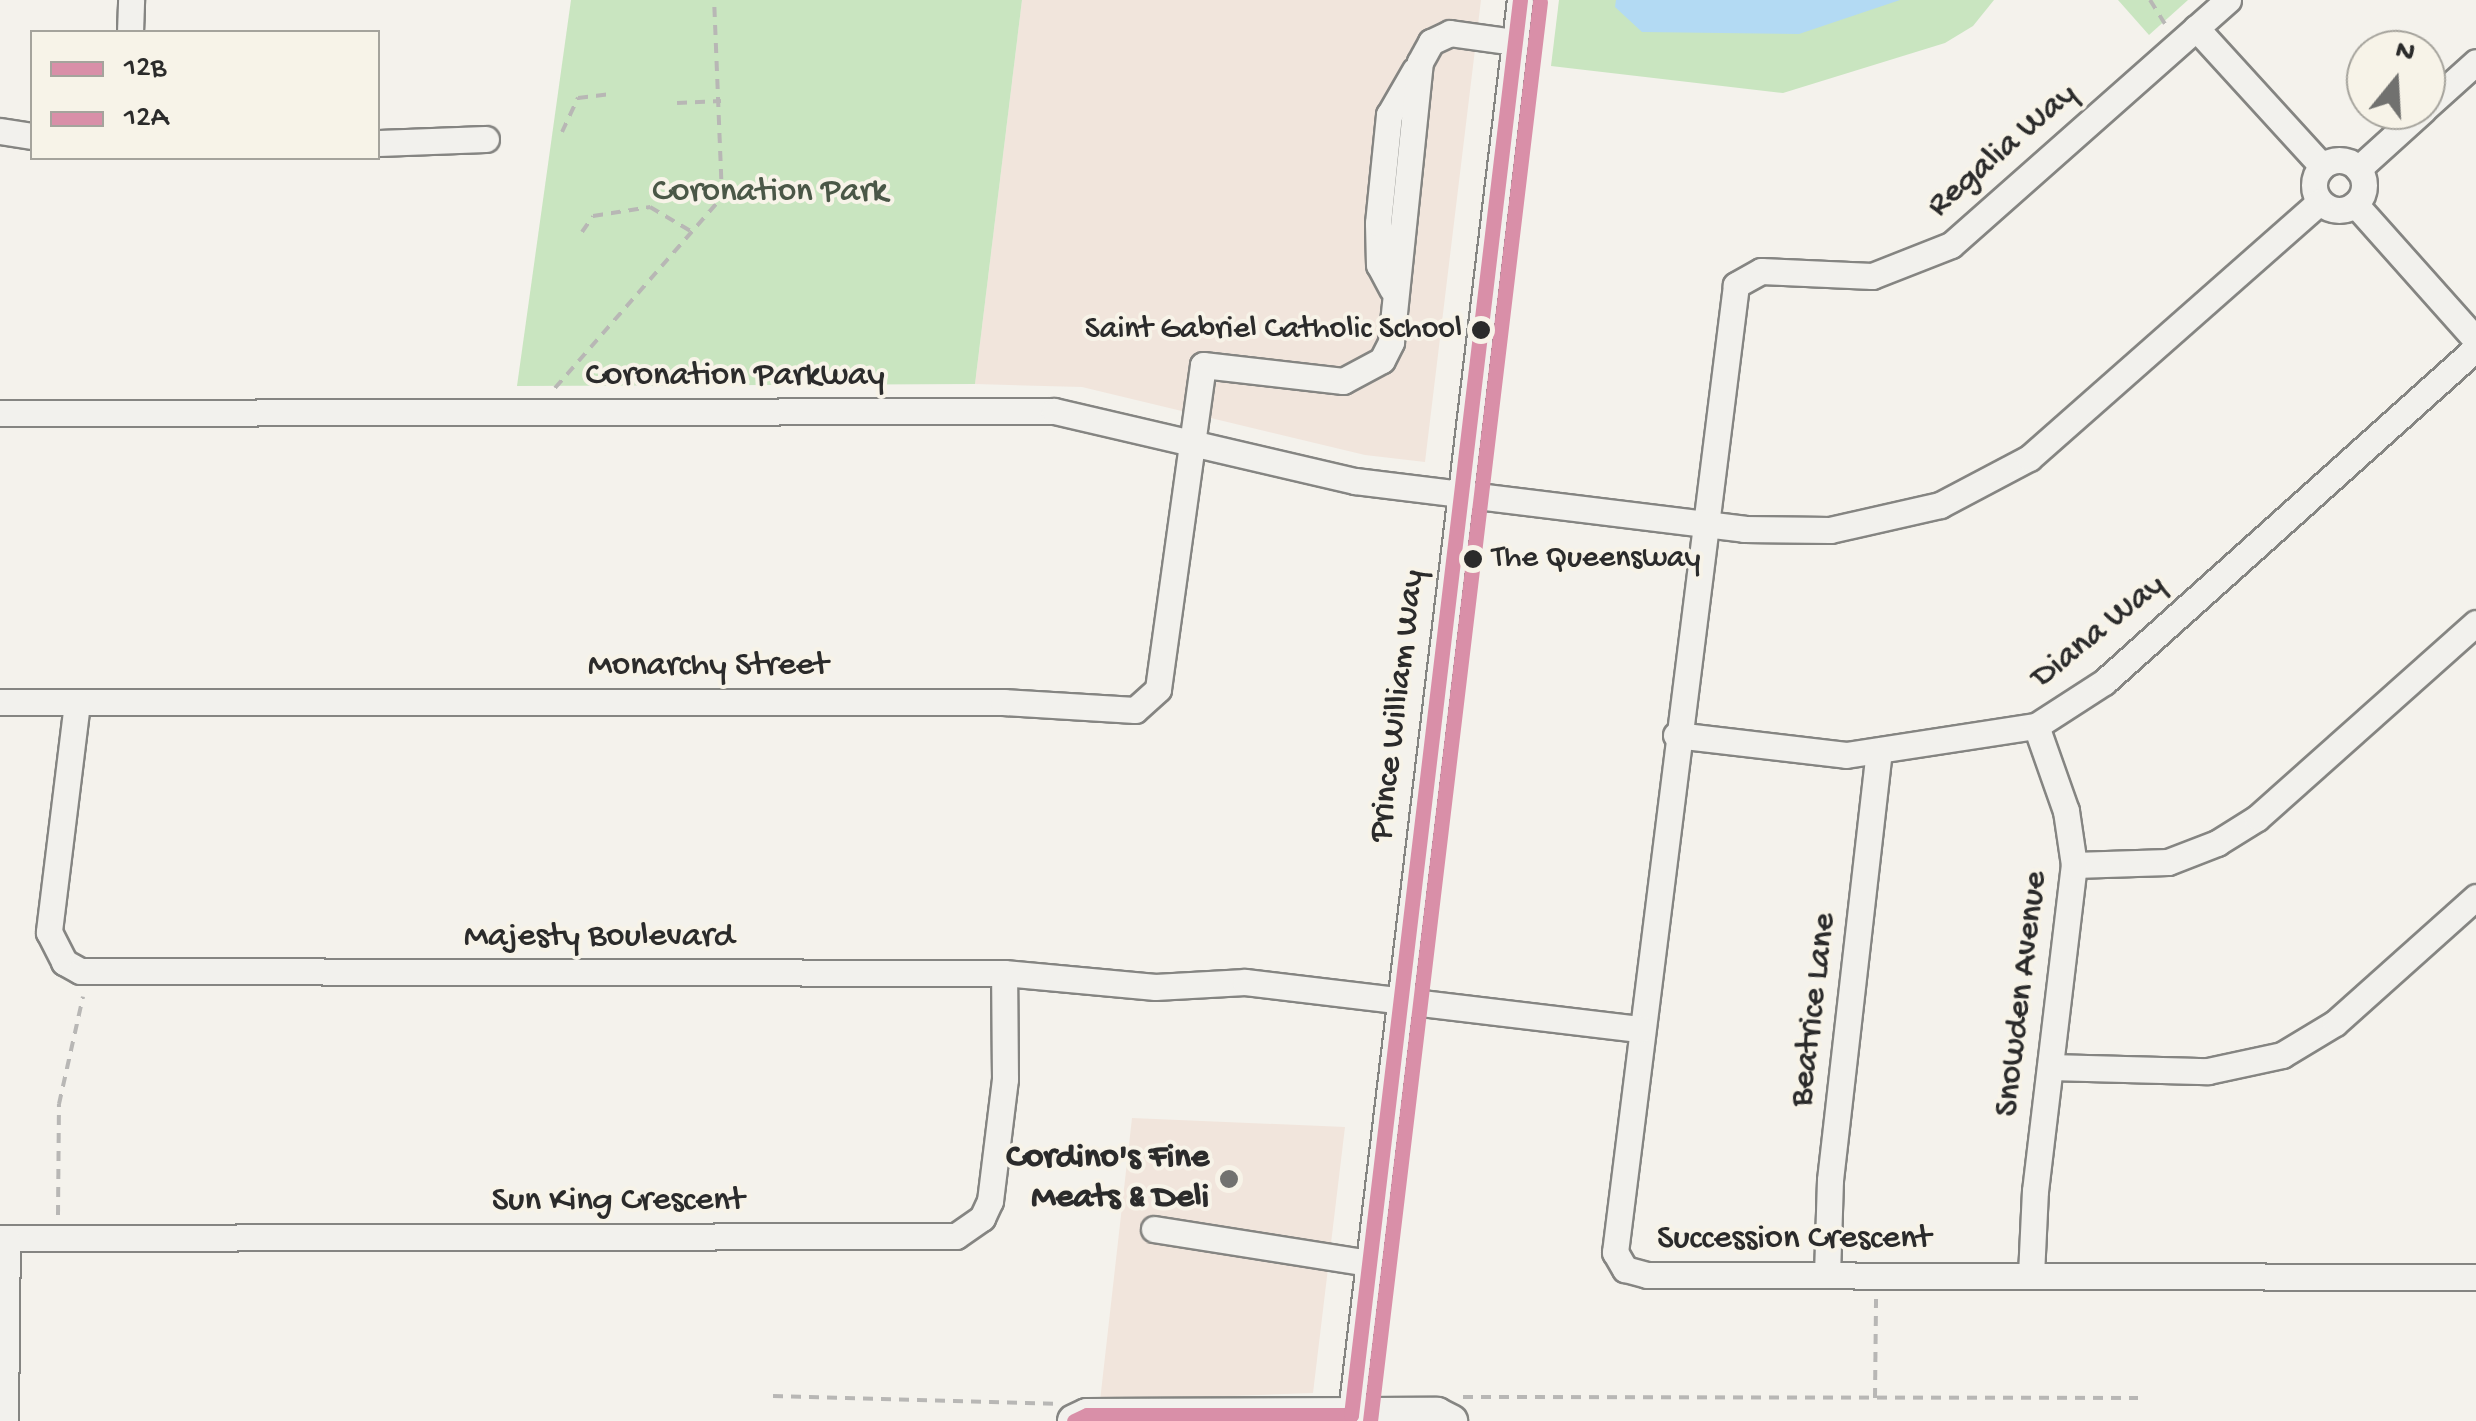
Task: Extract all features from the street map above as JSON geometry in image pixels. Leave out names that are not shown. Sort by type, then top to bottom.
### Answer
[{"type":"main road","points":[[1066,1412],[1351,1418],[1437,1414],[1455,1409]]},
{"type":"street","points":[[130,30],[132,0]]},
{"type":"street","name":"Prince William Way","points":[[1351,1418],[1520,0]]},
{"type":"street","name":"Regalia Way","points":[[1702,524],[1730,302],[1745,275],[1872,276],[1951,245],[2228,0]]},
{"type":"street","points":[[2196,28],[2322,166]]},
{"type":"street","name":"Monarchy Street","points":[[0,702],[1003,702],[1135,710],[1158,690],[1203,365],[1344,381],[1362,375],[1382,360],[1391,342],[1420,62],[1431,42],[1450,33],[1515,42]]},
{"type":"street","points":[[2446,89],[2476,62]]},
{"type":"street","points":[[2358,169],[2401,130]]},
{"type":"street","points":[[0,131],[30,136]]},
{"type":"street","points":[[380,142],[486,139]]},
{"type":"street","points":[[2336,160],[2358,169],[2364,191],[2355,204],[2341,210],[2319,202],[2313,187],[2322,166],[2336,160]]},
{"type":"street","points":[[1460,496],[1772,531],[1844,529],[1914,514],[1980,487],[2062,432],[2319,202]]},
{"type":"street","points":[[2355,204],[2476,340]]},
{"type":"street","name":"Diana Way","points":[[1676,734],[1879,753],[2036,726],[2104,682],[2476,348]]},
{"type":"street","name":"Coronation Parkway","points":[[0,413],[1054,412],[1356,482],[1460,496]]},
{"type":"street","name":"Succession Crescent","points":[[1702,524],[1615,1235],[1619,1262],[1647,1275],[2476,1277]]},
{"type":"street","points":[[2074,865],[2168,862],[2217,843],[2256,818],[2476,622]]},
{"type":"street","name":"Majesty Boulevard","points":[[77,703],[50,932],[64,962],[80,971],[1004,973],[1155,987],[1246,982],[1641,1030]]},
{"type":"street","name":"Snowden Avenue","points":[[2031,1275],[2074,865],[2062,798],[2036,726]]},
{"type":"street","name":"Beatrice Lane","points":[[1827,1275],[1830,1180],[1879,753]]},
{"type":"street","points":[[2050,1066],[2208,1071],[2276,1058],[2335,1023],[2476,898]]},
{"type":"street","name":"Sun King Crescent","points":[[4,1238],[956,1236],[982,1218],[990,1201],[1005,1079],[1004,973]]},
{"type":"street","points":[[1154,1228],[1368,1263]]},
{"type":"street","points":[[4,1238],[6,1421]]},
{"type":"path","points":[[555,388],[695,234],[722,197],[714,0]]},
{"type":"path","points":[[2150,0],[2165,24]]},
{"type":"path","points":[[562,132],[578,98],[611,94]]},
{"type":"path","points":[[677,102],[721,102]]},
{"type":"path","points":[[582,232],[593,216],[650,207],[695,234]]},
{"type":"path","points":[[58,1220],[59,1104],[83,997]]},
{"type":"path","points":[[1875,1398],[1876,1299]]},
{"type":"path","points":[[772,1396],[1066,1412]]},
{"type":"path","points":[[1455,1409],[1875,1398],[2138,1398]]},
{"type":"shaded area","points":[[1022,0],[1481,0],[1425,462],[1365,455],[1082,387],[975,384]]},
{"type":"shaded area","points":[[1132,1118],[1345,1127],[1313,1393],[1100,1401]]},
{"type":"green space","name":"Coronation Park","points":[[571,0],[1022,0],[975,384],[517,386]]},
{"type":"green space","points":[[1559,0],[1994,0],[1973,26],[1945,43],[1783,93],[1551,66]]},
{"type":"green space","points":[[2118,0],[2188,0],[2149,35]]},
{"type":"water","points":[[1616,0],[1900,0],[1799,34],[1642,32],[1615,7]]},
{"type":"transit line","name":"12B","points":[[1074,1421],[1087,1415],[1351,1415],[1520,0]]},
{"type":"transit line","name":"12A","points":[[1370,1421],[1540,2]]},
{"type":"place","name":"Saint Gabriel Catholic School","points":[[1481,330]]},
{"type":"place","name":"The Queensway","points":[[1473,559]]},
{"type":"place","name":"Cordino's Fine Meats & Deli","points":[[1229,1179]]}]
